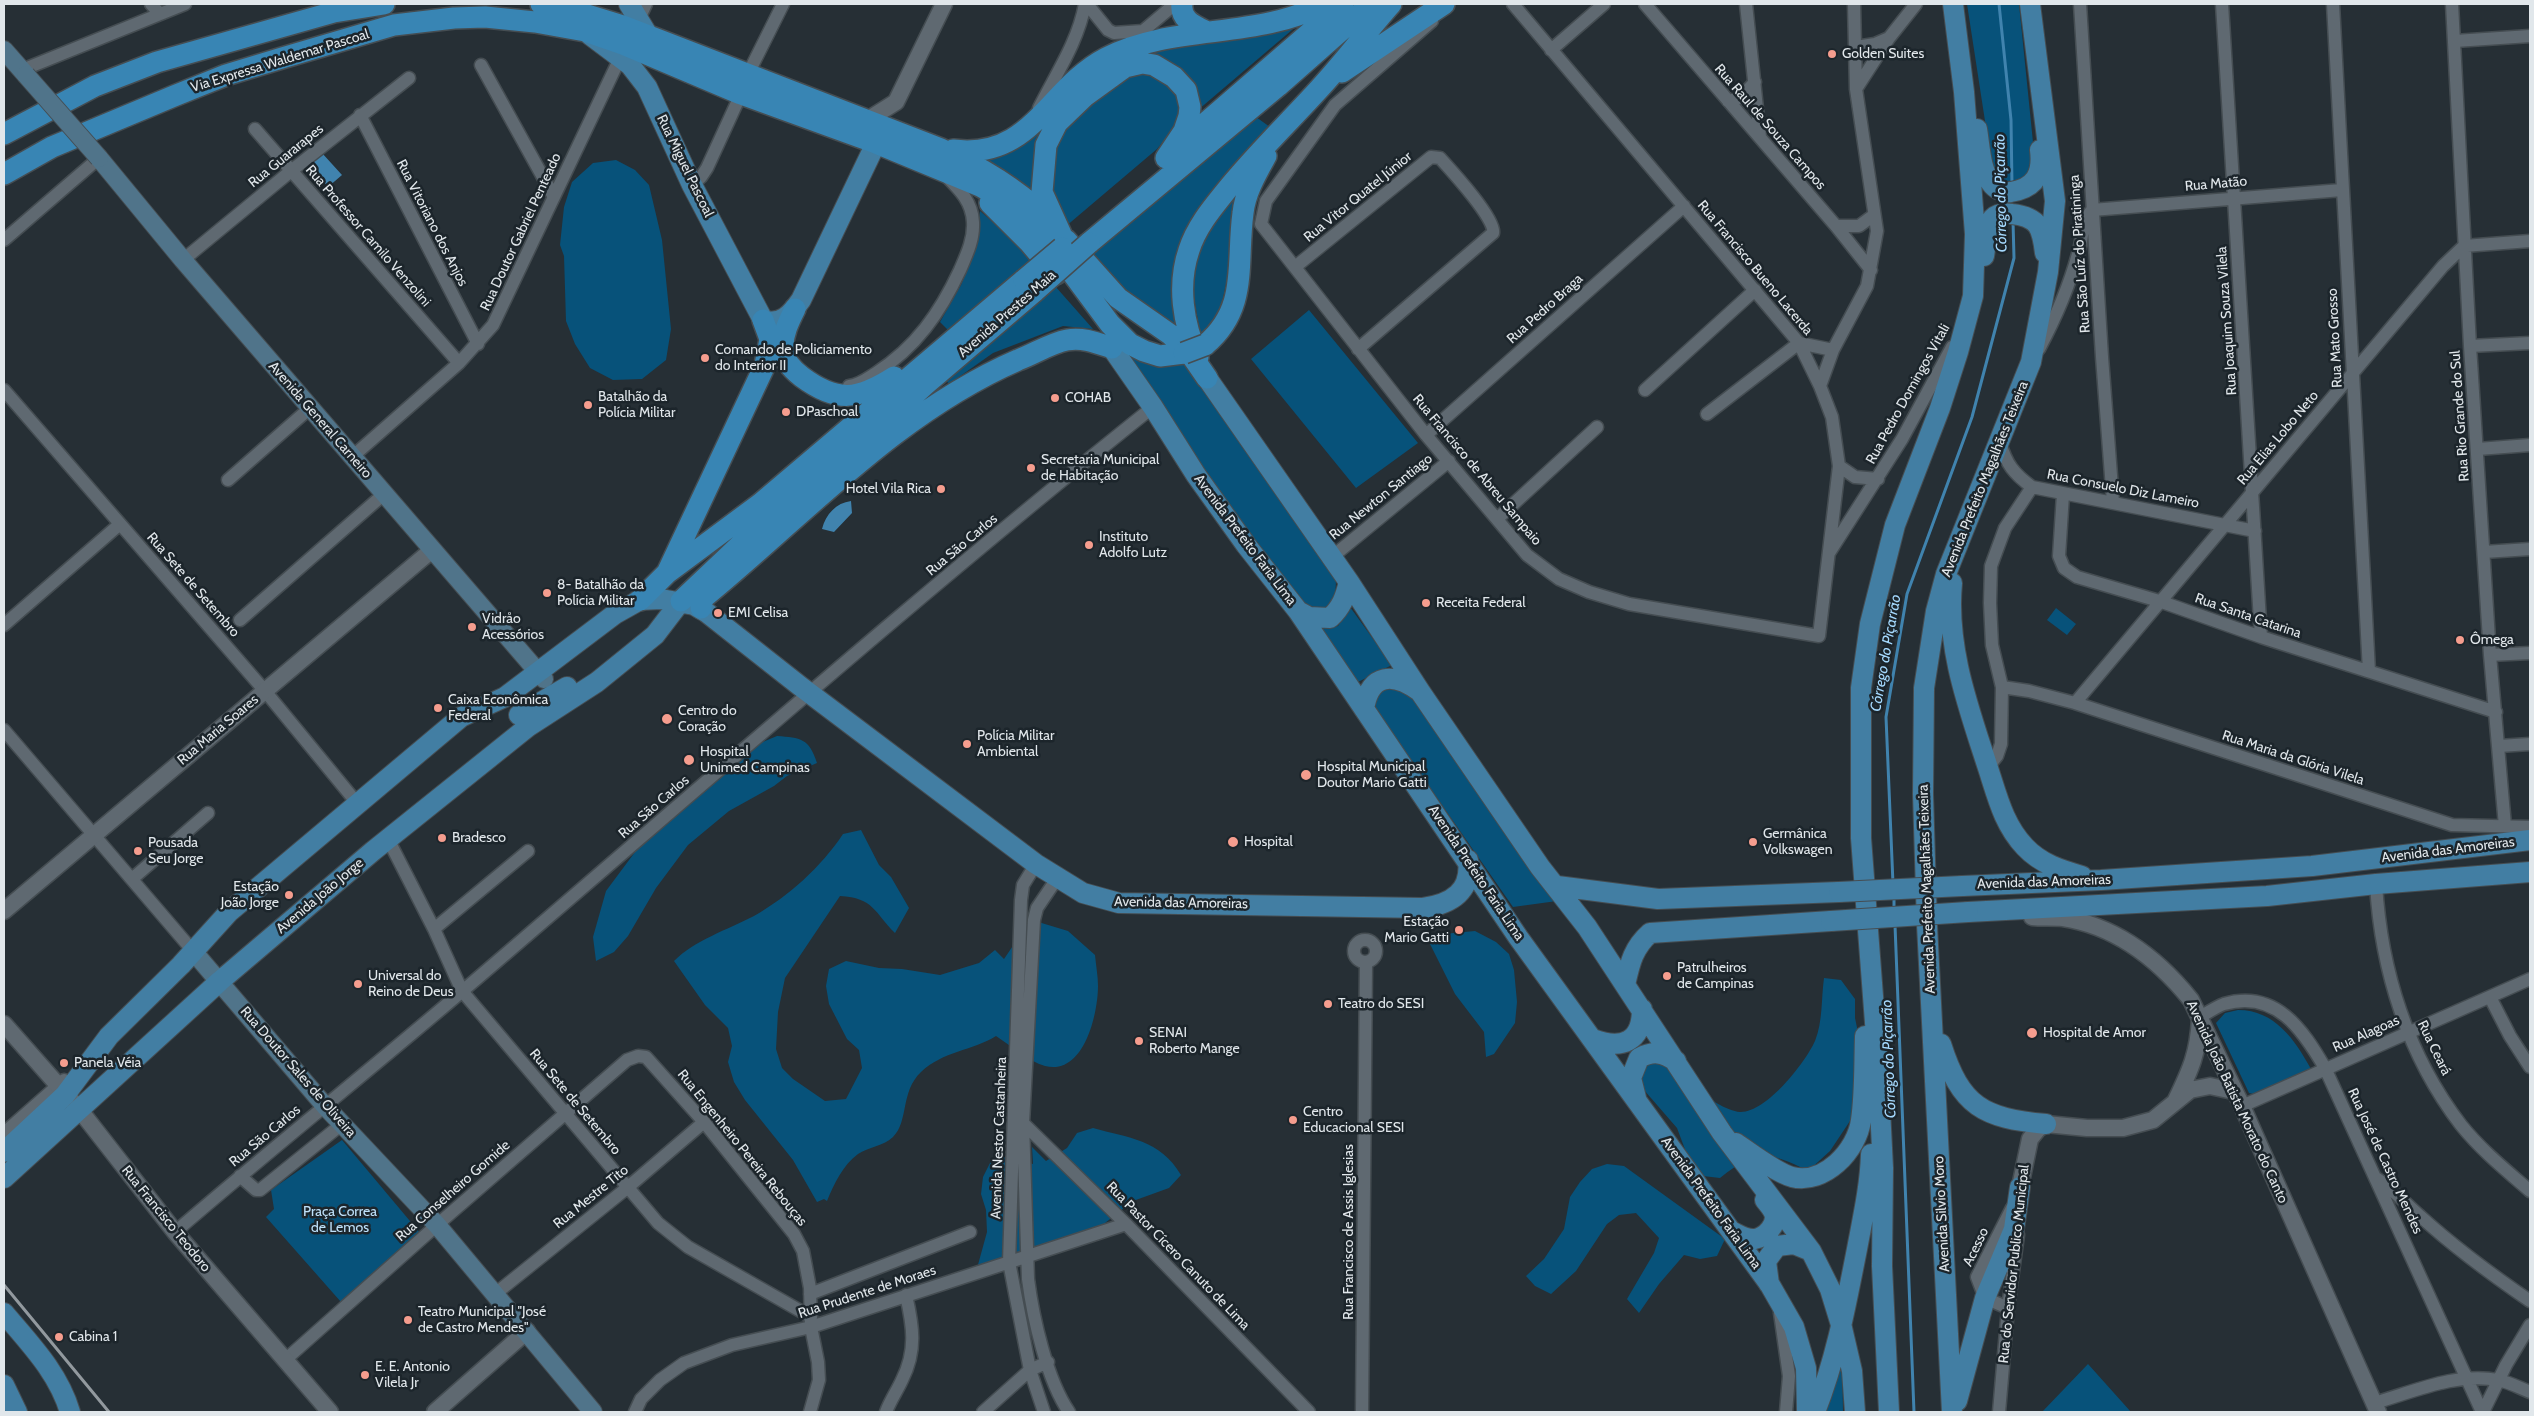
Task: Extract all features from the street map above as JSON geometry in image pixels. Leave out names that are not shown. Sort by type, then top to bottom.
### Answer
[{"type":"highway","name":"Via Expressa Waldemar Pascoal","points":[[4,134],[95,86],[157,62],[334,12],[384,4]]},
{"type":"highway","points":[[541,4],[640,16],[745,84],[876,143],[974,164],[1019,193],[1076,237]]},
{"type":"highway","points":[[1182,4],[1184,17],[1190,24],[1205,31]]},
{"type":"highway","points":[[939,158],[989,150],[1003,145],[1029,126],[1085,72],[1123,49],[1205,31],[1273,22],[1324,4]]},
{"type":"highway","name":"Avenida Prestes Maia","points":[[681,601],[742,543],[857,447],[926,384],[1030,286],[1076,237],[1343,4]]},
{"type":"highway","name":"Avenida Prestes Maia","points":[[1076,237],[1278,86],[1371,4]]},
{"type":"highway","points":[[1207,378],[1191,342],[1182,294],[1184,269],[1189,248],[1207,214],[1252,159],[1321,87],[1392,4]]},
{"type":"highway","points":[[1321,87],[1444,4]]},
{"type":"highway","name":"Via Expressa Waldemar Pascoal","points":[[4,174],[52,147],[226,75],[394,26],[454,18],[514,19],[585,31],[745,84]]},
{"type":"highway","points":[[1166,158],[1184,131],[1189,116],[1190,107],[1186,90],[1174,77],[1154,65],[1142,63],[1125,67],[1085,96],[1057,123],[1046,145],[1042,192],[1118,298],[1172,335],[1187,349],[1207,378]]},
{"type":"highway","points":[[745,84],[869,119],[939,158],[1029,242],[1112,348]]},
{"type":"highway","points":[[960,177],[1006,201],[1029,220],[1047,239],[1110,324],[1130,344],[1160,356],[1184,353],[1206,346],[1221,330],[1230,316],[1238,284],[1243,213],[1248,192],[1282,128]]},
{"type":"highway","name":"Avenida Prestes Maia","points":[[667,573],[760,504],[951,342],[1030,286]]},
{"type":"highway","points":[[795,308],[785,333],[783,351],[790,365],[797,373],[820,391],[843,396],[867,392],[895,377],[934,348],[951,342]]},
{"type":"highway","points":[[640,600],[667,573],[769,355],[770,339],[763,320]]},
{"type":"highway","points":[[701,608],[702,599],[881,445],[941,400],[997,369],[1066,340],[1081,339],[1112,348]]},
{"type":"highway","points":[[755,382],[772,372],[788,371],[797,373]]},
{"type":"main road","points":[[1953,4],[1964,92],[1975,234],[1971,304]]},
{"type":"main road","name":"Avenida Prefeito Magalhães Teixeira","points":[[1932,1016],[1923,794],[1924,688],[1936,611],[1958,541],[2000,442],[2031,362],[2048,272],[2055,200],[2030,4]]},
{"type":"main road","points":[[571,7],[585,31]]},
{"type":"main road","name":"Rua Miguel Pascoal","points":[[585,31],[638,73],[647,87],[692,185],[763,320]]},
{"type":"main road","points":[[1958,42],[1967,61],[1984,170],[1991,184],[2016,191],[2032,184],[2041,167],[2038,132],[2041,86]]},
{"type":"main road","name":"Avenida General Carneiro","points":[[4,50],[99,158],[183,260],[540,675]]},
{"type":"main road","points":[[763,320],[777,322],[795,308],[876,143]]},
{"type":"main road","points":[[1889,1412],[1882,1266],[1883,1168],[1875,1013],[1861,838],[1861,688],[1864,657],[1877,591],[1896,525],[1940,408],[1981,277],[1990,224],[1994,218],[2005,213],[2028,216],[2035,222],[2043,236],[2048,272]]},
{"type":"main road","name":"Avenida Prefeito Faria Lima","points":[[1112,348],[1153,406],[1207,491],[1298,611],[1468,860],[1518,937],[1733,1232],[1773,1291],[1794,1327],[1806,1368],[1806,1412]]},
{"type":"main road","points":[[1207,378],[1332,557],[1421,693],[1540,867],[1587,926],[1722,1133],[1811,1251],[1830,1289],[1842,1328],[1852,1371],[1855,1412]]},
{"type":"main road","points":[[1958,541],[1950,611],[1955,657],[1964,696],[1999,804],[2009,826],[2032,854],[2041,861],[2063,871],[2101,880]]},
{"type":"main road","points":[[1298,611],[1309,617],[1330,618],[1340,609],[1349,582]]},
{"type":"main road","points":[[4,1152],[109,1036],[187,958],[228,912],[461,717],[505,697],[540,675],[614,614],[640,600],[681,601],[701,608],[810,692]]},
{"type":"main road","name":"Avenida Prestes Maia","points":[[655,636],[681,601]]},
{"type":"main road","name":"Avenida João Jorge","points":[[4,1178],[79,1109],[215,976],[529,726],[623,662],[655,636]]},
{"type":"main road","points":[[519,715],[555,693],[623,662]]},
{"type":"main road","points":[[1364,709],[1365,698],[1374,685],[1383,678],[1394,678],[1407,683],[1421,693]]},
{"type":"main road","name":"Avenida das Amoreiras","points":[[810,692],[1036,864],[1083,893],[1119,903],[1423,908],[1445,902],[1465,886],[1470,875],[1468,860]]},
{"type":"main road","points":[[444,745],[461,717]]},
{"type":"main road","name":"Avenida das Amoreiras","points":[[1557,886],[1658,899],[2101,880],[2312,866],[2530,840]]},
{"type":"main road","name":"Avenida das Amoreiras","points":[[1625,985],[1633,952],[1639,942],[1650,933],[1968,912],[2267,896],[2376,884],[2530,872]]},
{"type":"main road","points":[[1722,1133],[1791,1176],[1810,1178],[1826,1173],[1841,1160],[1861,1122],[1869,937]]},
{"type":"main road","points":[[187,958],[194,966],[215,976]]},
{"type":"main road","name":"Rua Doutor Sales de Oliveira","points":[[215,976],[325,1106],[437,1224],[593,1412]]},
{"type":"main road","points":[[1593,1039],[1615,1044],[1631,1041],[1642,1024],[1642,1009]]},
{"type":"main road","points":[[1815,1412],[1827,1381],[1842,1328],[1870,1169],[1873,1027],[1875,1013]]},
{"type":"main road","points":[[1932,1016],[1950,1071],[1970,1099],[1996,1117],[2046,1124]]},
{"type":"main road","name":"Avenida Silvio Moro","points":[[1932,1016],[1953,1412]]},
{"type":"main road","points":[[1636,1100],[1632,1078],[1639,1058],[1645,1054],[1661,1052],[1676,1061]]},
{"type":"main road","points":[[1733,1232],[1746,1238],[1755,1239],[1767,1232],[1774,1222],[1774,1213],[1754,1183],[1747,1166]]},
{"type":"main road","points":[[1953,1412],[1985,1298],[2014,1228],[2020,1187]]},
{"type":"main road","points":[[1773,1291],[1766,1261],[1777,1246],[1794,1244],[1811,1251]]},
{"type":"main road","points":[[4,1313],[52,1372],[61,1386],[70,1412]]},
{"type":"main road","points":[[4,1329],[45,1381],[59,1412]]},
{"type":"main road","points":[[4,1385],[17,1412]]},
{"type":"street","points":[[151,4],[160,14]]},
{"type":"street","points":[[24,72],[185,4]]},
{"type":"street","points":[[692,185],[707,168],[784,4]]},
{"type":"street","points":[[869,119],[896,102],[944,4]]},
{"type":"street","points":[[1086,4],[1108,30],[1114,33],[1143,31],[1175,4]]},
{"type":"street","points":[[1029,126],[1063,65],[1078,31],[1086,4]]},
{"type":"street","name":"Rua Francisco de Abreu Sampaio","points":[[1450,4],[1418,35],[1335,105],[1266,201],[1261,224],[1426,435],[1527,555],[1559,579],[1589,592],[1649,607],[1819,636]]},
{"type":"street","name":"Rua Francisco Bueno Lacerda","points":[[1513,4],[1799,343],[1820,386],[1832,417],[1839,466],[1827,555],[1819,636]]},
{"type":"street","points":[[1551,50],[1604,4]]},
{"type":"street","name":"Rua Raul de Souza Campos","points":[[1645,4],[1836,226],[1871,270]]},
{"type":"street","points":[[1746,4],[1760,137]]},
{"type":"street","points":[[1820,386],[1833,350],[1858,304],[1871,270],[1877,231],[1856,89],[1854,4]]},
{"type":"street","points":[[1856,89],[1889,38],[1918,4]]},
{"type":"street","name":"Rua São Luíz do Piratininga","points":[[2080,4],[2092,210],[2113,502]]},
{"type":"street","name":"Rua Joaquim Souza Vilela","points":[[2222,4],[2261,637]]},
{"type":"street","name":"Rua Mato Grosso","points":[[2333,4],[2369,671]]},
{"type":"street","name":"Rua Rio Grande do Sul","points":[[2452,4],[2470,346],[2490,655],[2505,826]]},
{"type":"street","points":[[2455,41],[2530,36]]},
{"type":"street","points":[[1856,47],[1875,44],[1889,38]]},
{"type":"street","name":"Rua Doutor Gabriel Penteado","points":[[352,457],[459,363],[478,344],[503,308],[620,58]]},
{"type":"street","points":[[482,65],[554,197]]},
{"type":"street","name":"Rua Guararapes","points":[[183,260],[360,115],[409,78]]},
{"type":"street","points":[[1728,101],[1740,98],[1755,82]]},
{"type":"street","name":"Rua Vitoriano dos Anjos","points":[[360,115],[478,344]]},
{"type":"street","name":"Rua Professor Camilo Venzolini","points":[[255,129],[459,363]]},
{"type":"street","name":"Rua Vitor Quatel Júnior","points":[[1295,267],[1430,157],[1440,158],[1468,190],[1494,228],[1491,237],[1358,349]]},
{"type":"street","points":[[4,240],[99,158]]},
{"type":"street","points":[[820,391],[853,386],[879,371],[916,341],[931,323],[943,304],[972,240],[973,221],[970,205],[939,158]]},
{"type":"street","name":"Rua Matão","points":[[2092,210],[2234,197],[2342,190]]},
{"type":"street","name":"Rua Pedro Braga","points":[[1426,435],[1684,206]]},
{"type":"street","points":[[2031,362],[2065,292],[2079,253],[2085,221],[2092,210]]},
{"type":"street","points":[[1836,226],[1859,226],[1874,214]]},
{"type":"street","points":[[2464,246],[2530,241]]},
{"type":"street","name":"Rua Elias Lobo Neto","points":[[2074,703],[2443,266],[2464,246]]},
{"type":"street","points":[[1645,390],[1755,290]]},
{"type":"street","name":"Rua Pedro Domingos Vitali","points":[[1839,466],[1855,477],[1878,479],[1944,363],[1971,304]]},
{"type":"street","points":[[1707,414],[1799,343],[1833,350]]},
{"type":"street","points":[[2470,346],[2530,343]]},
{"type":"street","name":"Rua Sete de Setembro","points":[[4,390],[265,691],[357,803]]},
{"type":"street","name":"Rua São Carlos","points":[[175,1232],[462,992],[810,692],[1075,469],[1153,406]]},
{"type":"street","points":[[228,480],[310,408]]},
{"type":"street","points":[[1497,519],[1597,426]]},
{"type":"street","points":[[2000,442],[2010,470],[2032,487]]},
{"type":"street","points":[[2478,449],[2530,445]]},
{"type":"street","name":"Rua Newton Santiago","points":[[1332,557],[1449,461]]},
{"type":"street","points":[[1827,555],[1878,479]]},
{"type":"street","name":"Rua Consuelo Diz Lameiro","points":[[1988,767],[1997,756],[2001,744],[2002,687],[1992,645],[1991,566],[2005,528],[2032,487],[2255,530]]},
{"type":"street","points":[[240,620],[384,494]]},
{"type":"street","name":"Rua Santa Catarina","points":[[2063,494],[2058,556],[2064,568],[2077,577],[2159,601],[2261,637],[2496,712]]},
{"type":"street","points":[[4,624],[120,524]]},
{"type":"street","points":[[2484,552],[2530,549]]},
{"type":"street","name":"Rua Maria Soares","points":[[4,911],[432,550]]},
{"type":"street","points":[[2490,655],[2530,653]]},
{"type":"street","points":[[2002,687],[2029,691],[2074,703]]},
{"type":"street","name":"Rua Maria da Glória Vilela","points":[[2074,703],[2452,825],[2530,827]]},
{"type":"street","points":[[4,730],[132,879],[187,958]]},
{"type":"street","points":[[2499,746],[2530,744]]},
{"type":"street","points":[[132,879],[208,813]]},
{"type":"street","name":"Rua Sete de Setembro","points":[[388,839],[434,929],[462,992],[658,1223],[673,1236],[811,1322]]},
{"type":"street","points":[[434,929],[528,851]]},
{"type":"street","name":"Avenida Nestor Castanheira","points":[[1036,864],[1024,882],[1022,894],[1009,1262],[1030,1370],[1044,1412]]},
{"type":"street","name":"Avenida Nestor Castanheira","points":[[1058,877],[1034,914],[1023,1123],[1028,1257],[1032,1305],[1048,1362],[1063,1404],[1069,1412]]},
{"type":"street","name":"Rua Ceará","points":[[2376,884],[2378,922],[2384,957],[2409,1032],[2424,1068],[2462,1126],[2483,1149],[2530,1191]]},
{"type":"street","name":"Avenida João Batista Morato do Canto","points":[[1990,912],[2084,922],[2112,933],[2132,944],[2164,970],[2191,1000],[2233,1091],[2242,1106],[2376,1408]]},
{"type":"street","name":"Rua Francisco de Assis Iglesias","points":[[1362,1412],[1366,963]]},
{"type":"street","name":"Rua Alagoas","points":[[2242,1106],[2530,979]]},
{"type":"street","points":[[2490,997],[2510,1036],[2530,1067]]},
{"type":"street","name":"Rua José de Castro Mendes","points":[[2200,1016],[2223,1004],[2239,1001],[2256,1002],[2276,1008],[2307,1036],[2325,1068],[2482,1412]]},
{"type":"street","points":[[2176,1101],[2194,1062],[2198,1046],[2200,1016]]},
{"type":"street","name":"Rua Francisco Teodoro","points":[[4,1024],[79,1109],[175,1232],[330,1412]]},
{"type":"street","name":"Rua Conselheiro Gomide","points":[[285,1360],[565,1112],[627,1060],[646,1057]]},
{"type":"street","name":"Rua Engenheiro Pereira Rebouças","points":[[646,1057],[704,1122],[794,1234],[803,1251],[810,1294],[811,1322],[819,1380],[810,1412]]},
{"type":"street","points":[[2046,1124],[2087,1128],[2123,1128],[2147,1123],[2161,1115],[2190,1090],[2210,1086],[2233,1091]]},
{"type":"street","points":[[4,1133],[61,1090]]},
{"type":"street","name":"Rua Mestre Tito","points":[[495,1294],[628,1188],[704,1122]]},
{"type":"street","name":"Rua Pastor Cícero Canuto de Lima","points":[[1023,1123],[1126,1224],[1309,1412]]},
{"type":"street","points":[[240,1176],[256,1190],[260,1190],[342,1124]]},
{"type":"street","name":"Rua do Servidor Publico Municipal","points":[[1999,1412],[2008,1308],[2020,1213],[2020,1187],[2030,1139],[2038,1128],[2046,1124]]},
{"type":"street","points":[[2376,1178],[2392,1188],[2419,1216],[2483,1267],[2530,1301]]},
{"type":"street","name":"Rua Prudente de Moraes","points":[[635,1412],[641,1399],[660,1380],[684,1363],[732,1345],[906,1295],[1126,1224]]},
{"type":"street","points":[[810,1294],[970,1232]]},
{"type":"street","points":[[1773,1291],[1784,1332],[1788,1368],[1786,1412]]},
{"type":"street","points":[[886,1412],[903,1379],[912,1351],[913,1326],[906,1295]]},
{"type":"street","points":[[1985,1298],[2008,1308]]},
{"type":"street","points":[[2482,1412],[2530,1325]]},
{"type":"street","points":[[435,1412],[527,1331]]},
{"type":"street","points":[[983,1412],[1030,1370],[1048,1362]]},
{"type":"street","points":[[2376,1408],[2450,1381],[2468,1379],[2499,1380],[2530,1392]]},
{"type":"green space","points":[[1967,4],[2019,4],[2035,162],[2025,180],[2006,181],[1993,173]]},
{"type":"green space","points":[[1299,24],[1198,110],[1198,89],[1178,68],[1149,52]]},
{"type":"green space","points":[[1149,72],[1171,83],[1181,101],[1176,126],[1157,149],[1065,227],[1047,190],[1052,146],[1086,107],[1121,78]]},
{"type":"green space","points":[[1256,117],[1270,127],[1184,236],[1182,334],[1147,312],[1088,255]]},
{"type":"green space","points":[[1044,125],[1035,199],[979,157],[1015,147],[1030,138]]},
{"type":"green space","points":[[616,160],[635,170],[649,185],[662,240],[671,329],[666,360],[642,379],[613,380],[590,368],[575,344],[566,321],[564,256],[560,245],[564,207],[572,182],[593,163]]},
{"type":"green space","points":[[1241,186],[1228,275],[1219,316],[1201,338],[1191,280],[1208,229]]},
{"type":"green space","points":[[980,211],[1034,257],[951,333],[940,322],[961,285],[977,245]]},
{"type":"green space","points":[[1055,286],[1093,329],[1063,326],[993,353],[949,384],[945,379]]},
{"type":"green space","points":[[1309,310],[1418,443],[1356,488],[1251,359]]},
{"type":"green space","points":[[1123,350],[1188,362],[1336,580],[1335,604],[1319,609],[1299,603],[1203,472]]},
{"type":"green space","points":[[1350,607],[1392,665],[1358,682],[1318,629],[1338,626]]},
{"type":"green space","points":[[2056,608],[2076,624],[2067,635],[2047,620]]},
{"type":"green space","points":[[1397,686],[1415,696],[1557,901],[1513,907],[1375,709],[1377,696],[1385,687]]},
{"type":"green space","points":[[777,736],[803,741],[811,749],[817,763],[787,776],[774,786],[729,811],[688,845],[656,888],[628,936],[614,952],[596,961],[593,937],[606,891],[638,848],[746,749]]},
{"type":"green space","points":[[861,830],[879,865],[891,877],[909,908],[895,933],[867,903],[851,897],[840,896],[785,978],[778,1012],[776,1049],[782,1068],[793,1079],[825,1101],[846,1099],[862,1068],[859,1050],[847,1039],[829,1004],[826,986],[829,969],[846,961],[879,968],[902,969],[940,975],[979,963],[995,950],[1004,959],[1023,931],[1035,921],[1068,931],[1095,955],[1098,982],[1097,998],[1092,1026],[1086,1040],[1070,1062],[1058,1067],[1039,1064],[996,1036],[948,1055],[930,1065],[914,1080],[907,1097],[901,1123],[893,1137],[853,1158],[840,1175],[827,1201],[824,1199],[817,1202],[793,1160],[745,1100],[734,1082],[728,1062],[732,1046],[728,1028],[705,1005],[674,961],[701,941],[754,916],[780,899],[825,858],[843,834]]},
{"type":"green space","points":[[1475,931],[1496,942],[1509,954],[1514,970],[1517,1002],[1515,1023],[1494,1054],[1486,1057],[1484,1032],[1455,994],[1430,944],[1443,934]]},
{"type":"green space","points":[[1824,978],[1841,980],[1855,999],[1855,1018],[1869,1085],[1850,1121],[1830,1151],[1808,1171],[1783,1160],[1763,1156],[1744,1162],[1720,1178],[1703,1176],[1689,1160],[1677,1128],[1644,1090],[1633,1062],[1643,1047],[1690,1085],[1717,1103],[1740,1112],[1750,1110],[1773,1096],[1784,1085],[1803,1062],[1810,1050],[1818,1033]]},
{"type":"green space","points":[[2238,1010],[2251,1011],[2273,1021],[2291,1038],[2311,1069],[2258,1095],[2249,1093],[2216,1023],[2225,1013]]},
{"type":"green space","points":[[1093,1128],[1131,1138],[1153,1147],[1173,1163],[1181,1175],[1169,1188],[1133,1201],[1105,1223],[1111,1229],[976,1272],[987,1232],[986,1210],[981,1194],[983,1177],[991,1161],[1007,1156],[1033,1164],[1032,1147],[1046,1161],[1067,1148],[1077,1133]]},
{"type":"green space","name":"Praça Correa de Lemos","points":[[342,1140],[420,1233],[341,1302],[266,1217],[274,1209],[271,1190]]},
{"type":"green space","points":[[1607,1164],[1624,1166],[1725,1239],[1717,1256],[1700,1259],[1684,1255],[1659,1284],[1639,1313],[1627,1299],[1654,1253],[1659,1238],[1636,1213],[1619,1215],[1607,1224],[1576,1271],[1551,1294],[1535,1286],[1526,1276],[1544,1259],[1564,1229],[1570,1197],[1580,1182],[1592,1169]]},
{"type":"green space","points":[[1842,1352],[1843,1412],[1821,1412]]},
{"type":"green space","points":[[2088,1364],[2131,1412],[2042,1412]]},
{"type":"shaded area","points":[[322,153],[342,175],[328,187],[308,165]]},
{"type":"shaded area","points":[[851,501],[852,513],[834,532],[822,529],[832,510],[841,504]]},
{"type":"waterway","name":"Córrego do Piçarrão","points":[[1999,4],[2011,120],[2012,185]]},
{"type":"waterway","name":"Córrego do Piçarrão","points":[[1893,884],[1886,717],[1907,594],[1972,417],[2014,258],[2013,221]]},
{"type":"waterway","name":"Córrego do Piçarrão","points":[[1894,897],[1894,911]]},
{"type":"waterway","name":"Córrego do Piçarrão","points":[[1895,925],[1914,1412]]},
{"type":"railway","points":[[4,1285],[109,1412]]},
{"type":"place","name":"Golden Suites","points":[[1832,54]]},
{"type":"place","name":"Comando de Policiamento do Interior II","points":[[705,358]]},
{"type":"place","name":"COHAB","points":[[1055,398]]},
{"type":"place","name":"Batalhão da Polícia Militar","points":[[588,405]]},
{"type":"place","name":"DPaschoal","points":[[786,412]]},
{"type":"place","name":"Secretaria Municipal de Habitação","points":[[1031,468]]},
{"type":"place","name":"Hotel Vila Rica","points":[[941,489]]},
{"type":"place","name":"Instituto Adolfo Lutz","points":[[1089,545]]},
{"type":"place","name":"8- Batalhão da Polícia Militar","points":[[547,593]]},
{"type":"place","name":"Receita Federal","points":[[1426,603]]},
{"type":"place","name":"EMI Celisa","points":[[718,613]]},
{"type":"place","name":"Vidråo Acessórios","points":[[472,627]]},
{"type":"place","name":"Ômega","points":[[2460,640]]},
{"type":"place","name":"Caixa Econômica Federal","points":[[438,708]]},
{"type":"place","name":"Centro do Coração","points":[[667,719]]},
{"type":"place","name":"Polícia Militar Ambiental","points":[[967,744]]},
{"type":"place","name":"Hospital Unimed Campinas","points":[[689,760]]},
{"type":"place","name":"Hospital Municipal Doutor Mario Gatti","points":[[1306,775]]},
{"type":"place","name":"Bradesco","points":[[442,838]]},
{"type":"place","name":"Hospital","points":[[1233,842]]},
{"type":"place","name":"Germânica Volkswagen","points":[[1753,842]]},
{"type":"place","name":"Pousada Seu Jorge","points":[[138,851]]},
{"type":"place","name":"Estação João Jorge","points":[[289,895]]},
{"type":"place","name":"Estação Mario Gatti","points":[[1459,930]]},
{"type":"place","name":"Patrulheiros de Campinas","points":[[1667,976]]},
{"type":"place","name":"Universal do Reino de Deus","points":[[358,984]]},
{"type":"place","name":"Teatro do SESI","points":[[1328,1004]]},
{"type":"place","name":"Hospital de Amor","points":[[2032,1033]]},
{"type":"place","name":"SENAI Roberto Mange","points":[[1139,1041]]},
{"type":"place","name":"Panela Véia","points":[[64,1063]]},
{"type":"place","name":"Centro Educacional SESI","points":[[1293,1120]]},
{"type":"place","name":"Teatro Municipal \"José de Castro Mendes\"","points":[[408,1320]]},
{"type":"place","name":"Cabina 1","points":[[59,1337]]},
{"type":"place","name":"E. E. Antonio Vilela Jr","points":[[365,1375]]}]
